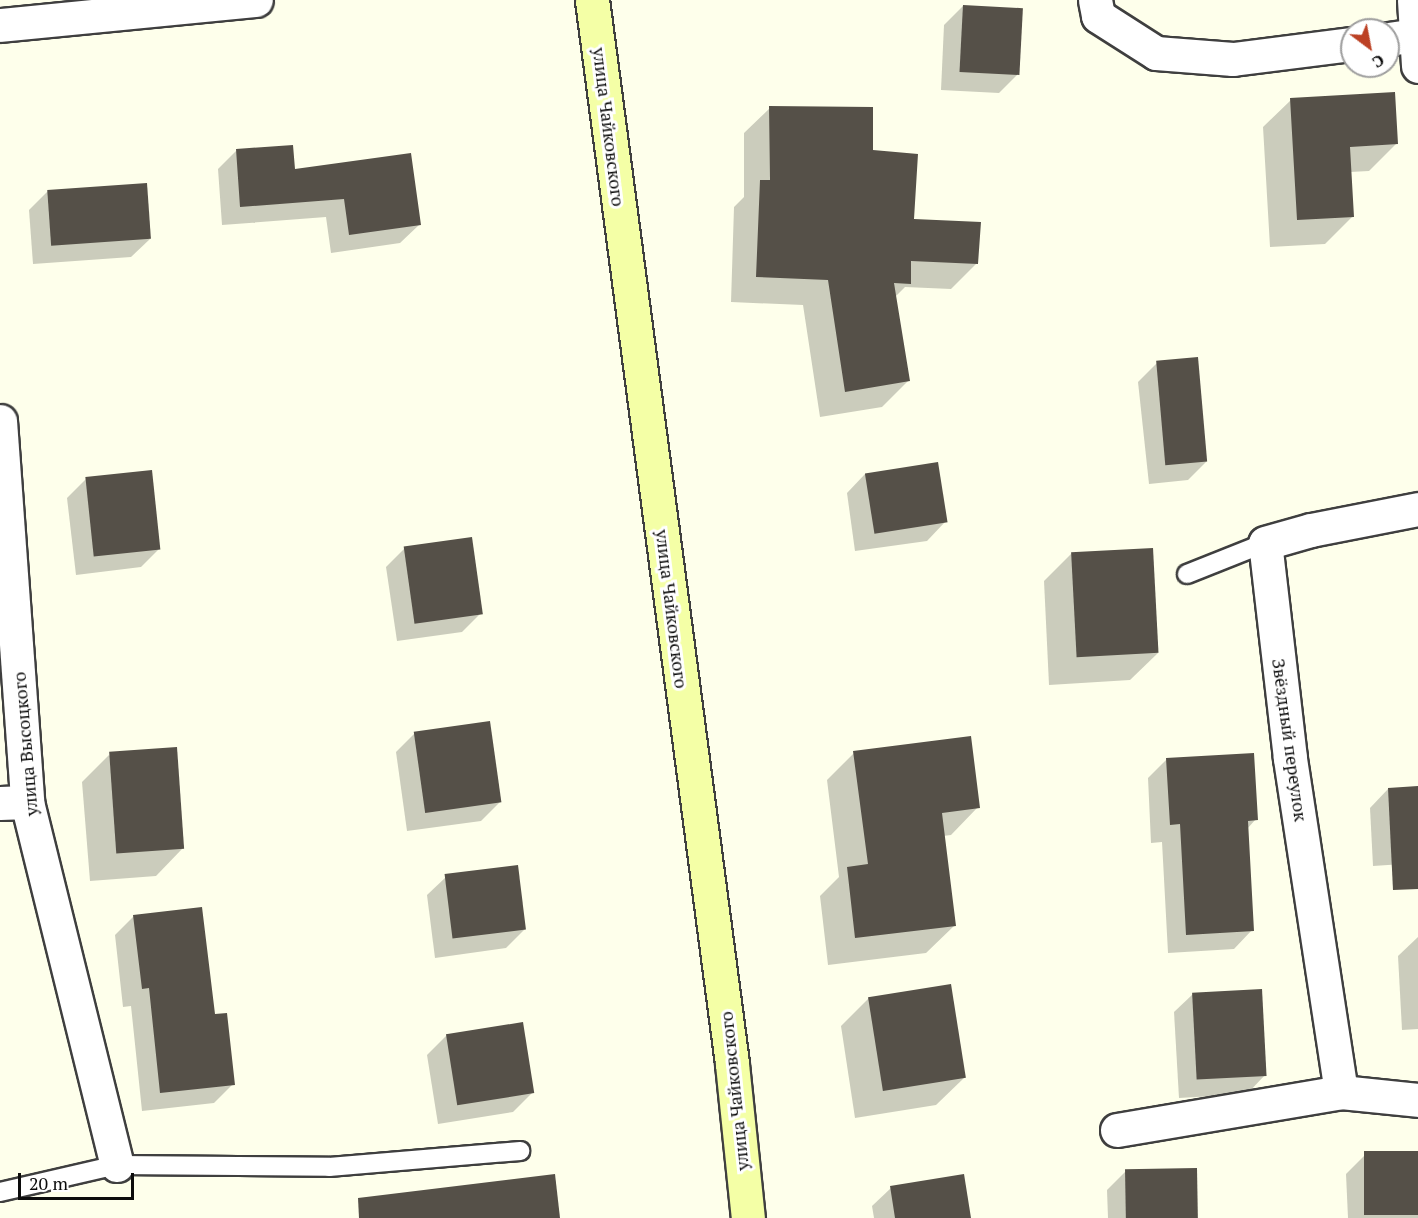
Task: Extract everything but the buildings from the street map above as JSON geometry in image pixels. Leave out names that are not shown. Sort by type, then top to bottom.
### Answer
[{"type":"main road","name":"улица Чайковского","points":[[592,0],[732,1064],[748,1218]]},
{"type":"street","points":[[0,25],[256,0]]},
{"type":"street","points":[[1095,0],[1098,16],[1156,53],[1233,59],[1340,46]]},
{"type":"street","points":[[1410,44],[1414,0]]},
{"type":"street","name":"улица Высоцкого","points":[[0,421],[14,803],[117,1166]]},
{"type":"street","points":[[1265,543],[1311,530],[1418,509]]},
{"type":"street","name":"Звёздный переулок","points":[[1265,543],[1290,758],[1341,1092]]},
{"type":"street","points":[[1117,1130],[1341,1092],[1418,1100]]},
{"type":"lane","points":[[1187,574],[1265,543]]},
{"type":"lane","points":[[0,1192],[117,1166],[329,1167],[520,1151]]}]
